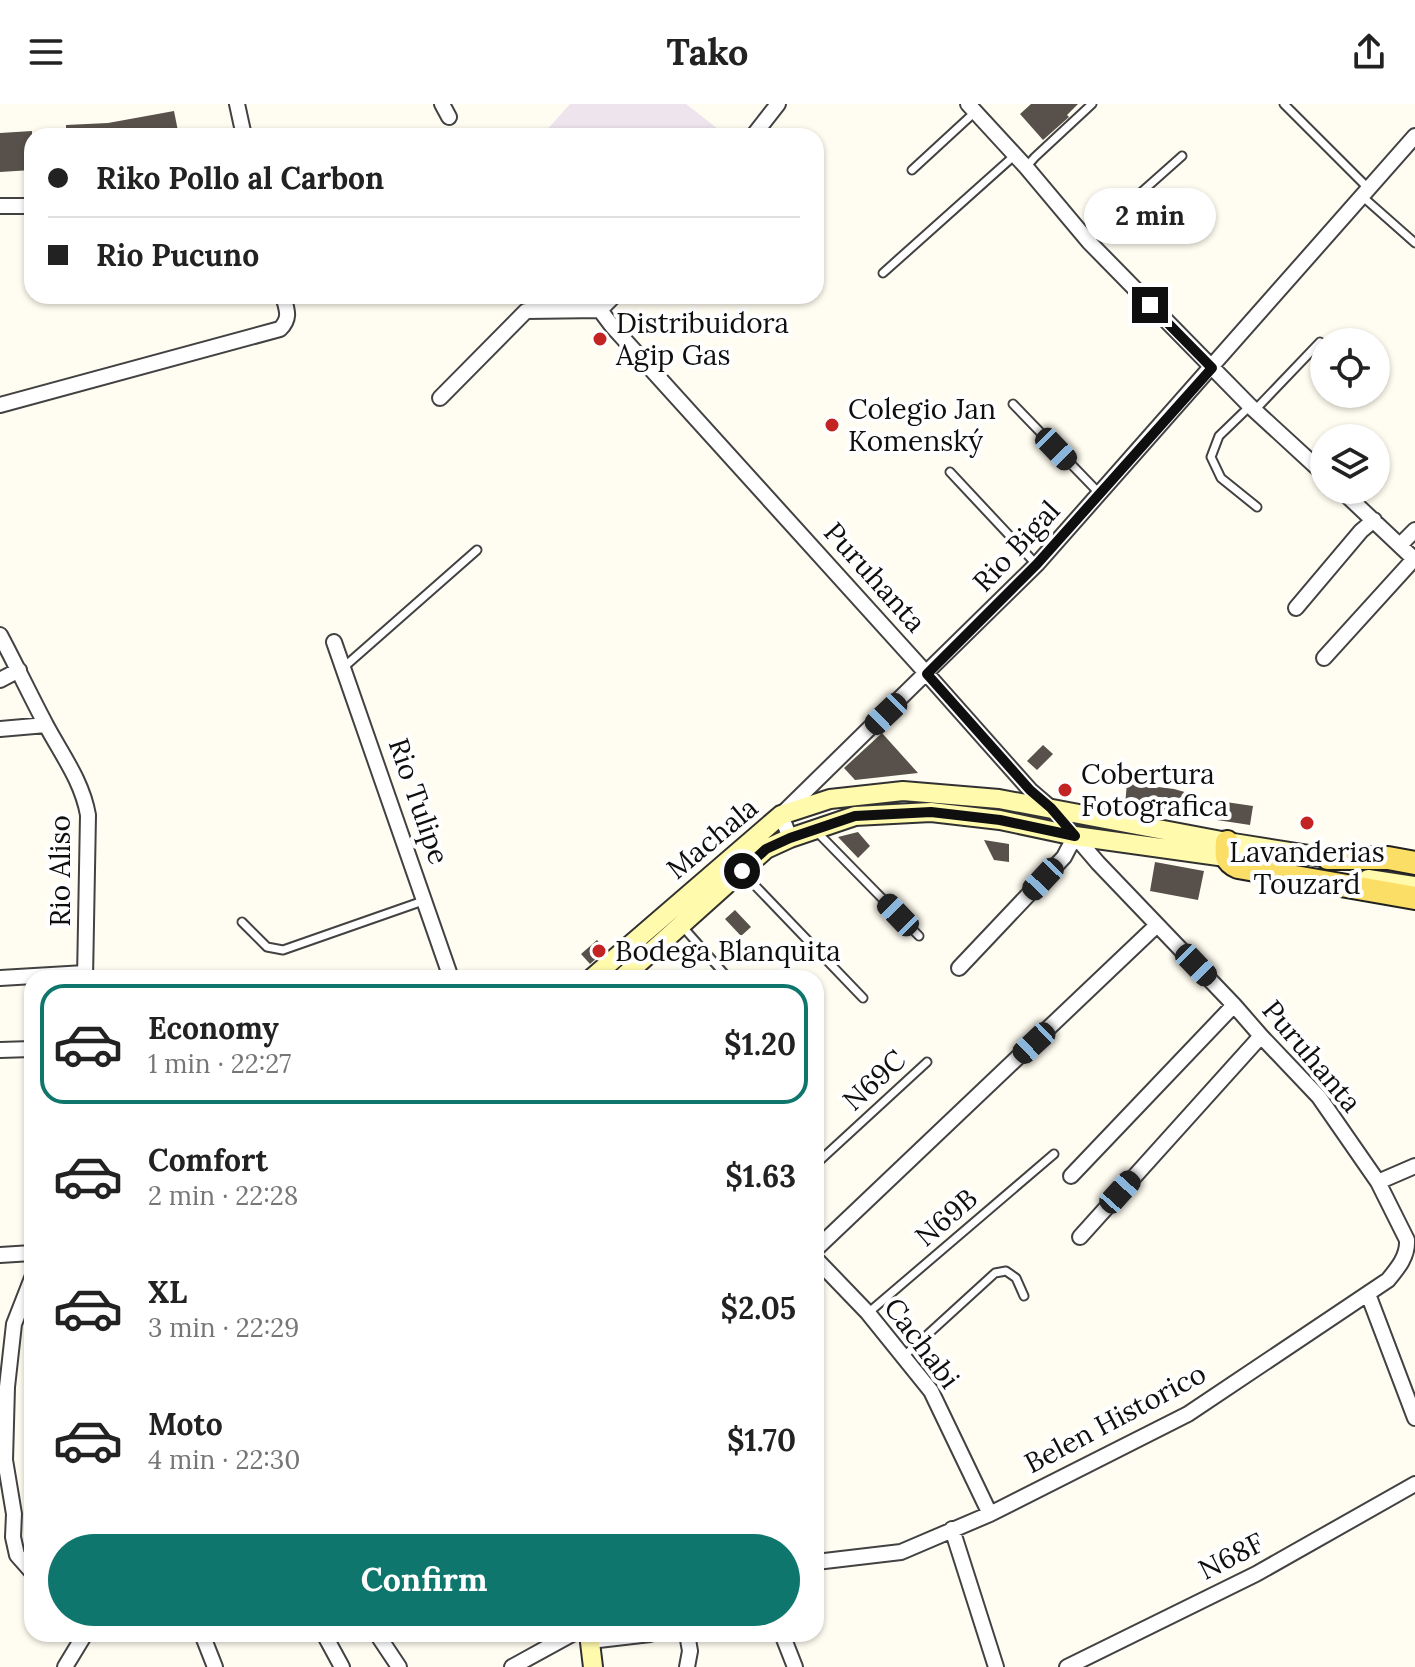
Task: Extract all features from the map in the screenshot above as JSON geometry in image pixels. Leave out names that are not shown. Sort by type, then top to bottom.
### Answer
[{"type":"main road","name":"Machala","points":[[601,970],[781,815],[830,799],[903,791],[999,799],[1051,808],[1226,850],[1415,886]]},
{"type":"main road","name":"Machala","points":[[631,970],[766,849],[855,816],[931,812],[1000,820],[1075,836],[1328,858],[1415,873]]},
{"type":"main road","points":[[1226,850],[1231,864],[1248,869],[1415,898]]},
{"type":"main road","points":[[1328,858],[1388,858],[1415,863]]},
{"type":"main road","points":[[590,1642],[593,1667]]},
{"type":"street","points":[[237,104],[242,128]]},
{"type":"street","points":[[759,128],[778,104]]},
{"type":"street","points":[[972,108],[1089,242],[1252,408],[1310,461]]},
{"type":"street","name":"Rio Bigal","points":[[781,815],[1037,564],[1415,136]]},
{"type":"street","points":[[0,206],[24,206]]},
{"type":"street","points":[[0,405],[280,329],[288,315],[285,304]]},
{"type":"street","points":[[440,398],[526,311],[600,310],[606,304]]},
{"type":"street","name":"Puruhanta","points":[[600,310],[1030,790],[1051,808],[1098,863],[1319,1097],[1378,1182],[1404,1231],[1408,1249],[1406,1255]]},
{"type":"street","points":[[1324,658],[1414,559],[1356,504]]},
{"type":"street","points":[[1296,608],[1361,531],[1374,520]]},
{"type":"street","points":[[1400,545],[1415,530]]},
{"type":"street","name":"Rio Aliso","points":[[0,635],[85,798],[88,815],[85,970]]},
{"type":"street","name":"Rio Tulipe","points":[[334,642],[448,970]]},
{"type":"street","points":[[0,680],[19,670]]},
{"type":"street","points":[[0,729],[46,725]]},
{"type":"street","points":[[781,815],[790,838]]},
{"type":"street","points":[[959,968],[1064,857],[1075,836]]},
{"type":"street","points":[[824,1241],[1157,925]]},
{"type":"street","points":[[0,978],[24,977]]},
{"type":"street","points":[[1071,1176],[1234,1005]]},
{"type":"street","points":[[1080,1237],[1261,1036]]},
{"type":"street","points":[[0,1050],[24,1049]]},
{"type":"street","points":[[1378,1182],[1415,1166]]},
{"type":"street","points":[[0,1255],[24,1254]]},
{"type":"street","name":"Belen Historico","points":[[824,1561],[901,1552],[990,1514],[1188,1414],[1388,1280],[1406,1255]]},
{"type":"street","name":"Cachabi","points":[[824,1272],[868,1313],[931,1391],[990,1514]]},
{"type":"street","points":[[1368,1294],[1415,1418]]},
{"type":"street","points":[[24,1298],[14,1324],[3,1387],[7,1514],[17,1555],[24,1563]]},
{"type":"street","name":"N68F","points":[[1067,1667],[1256,1574],[1415,1484]]},
{"type":"street","points":[[952,1529],[996,1667]]},
{"type":"street","points":[[65,1667],[80,1642]]},
{"type":"street","points":[[205,1642],[215,1667]]},
{"type":"street","points":[[328,1642],[342,1667]]},
{"type":"street","points":[[382,1642],[399,1667]]},
{"type":"street","points":[[512,1667],[557,1642]]},
{"type":"street","points":[[687,1667],[688,1642]]},
{"type":"street","points":[[785,1642],[795,1667]]},
{"type":"lane","points":[[1026,167],[1092,104]]},
{"type":"lane","points":[[1284,104],[1415,243]]},
{"type":"lane","points":[[912,170],[972,108]]},
{"type":"lane","points":[[883,273],[1015,155]]},
{"type":"lane","points":[[1089,242],[1182,156]]},
{"type":"lane","points":[[1257,507],[1221,478],[1211,457],[1219,436],[1310,352]]},
{"type":"lane","points":[[1013,404],[1100,494]]},
{"type":"lane","points":[[950,472],[1037,564]]},
{"type":"lane","points":[[343,667],[477,550]]},
{"type":"lane","points":[[814,829],[919,936]]},
{"type":"lane","points":[[742,871],[863,998]]},
{"type":"lane","points":[[242,922],[267,947],[283,950],[423,901]]},
{"type":"lane","points":[[681,925],[721,970]]},
{"type":"lane","name":"N69C","points":[[824,1157],[927,1062]]},
{"type":"lane","name":"N69B","points":[[868,1313],[1054,1154]]},
{"type":"lane","points":[[903,1356],[995,1273],[1006,1271],[1016,1278],[1024,1296]]},
{"type":"shaded area","points":[[570,104],[686,104],[717,128],[549,128]]},
{"type":"building","points":[[1031,104],[1078,104],[1067,115],[1069,117],[1043,140],[1020,114]]},
{"type":"building","points":[[174,111],[177,128],[66,128],[66,125],[108,123]]},
{"type":"building","points":[[24,132],[24,170],[0,172],[0,133]]},
{"type":"building","points":[[882,733],[918,773],[855,780],[844,768]]},
{"type":"building","points":[[1043,745],[1053,754],[1037,770],[1027,761]]},
{"type":"building","points":[[1127,783],[1192,794],[1189,814],[1125,805]]},
{"type":"building","points":[[1219,801],[1253,806],[1250,825],[1217,820]]},
{"type":"building","points":[[858,832],[870,846],[858,858],[838,837]]},
{"type":"building","points":[[984,840],[1009,844],[1009,862],[994,860]]},
{"type":"building","points":[[1155,862],[1204,871],[1198,900],[1150,891]]},
{"type":"building","points":[[735,910],[751,927],[741,936],[725,919]]},
{"type":"building","points":[[597,940],[606,950],[590,964],[581,954]]},
{"type":"place","name":"Distribuidora Agip Gas","points":[[600,339]]},
{"type":"place","name":"Colegio Jan Komenský","points":[[832,425]]},
{"type":"place","name":"Cobertura Fotografica","points":[[1065,790]]},
{"type":"place","name":"Lavanderias Touzard","points":[[1307,823]]},
{"type":"place","name":"Bodega Blanquita","points":[[599,951]]},
{"type":"route","points":[[742,871],[766,849],[855,816],[931,812],[1000,820],[1075,836],[927,674],[1037,564],[1212,368],[1150,305]]}]
